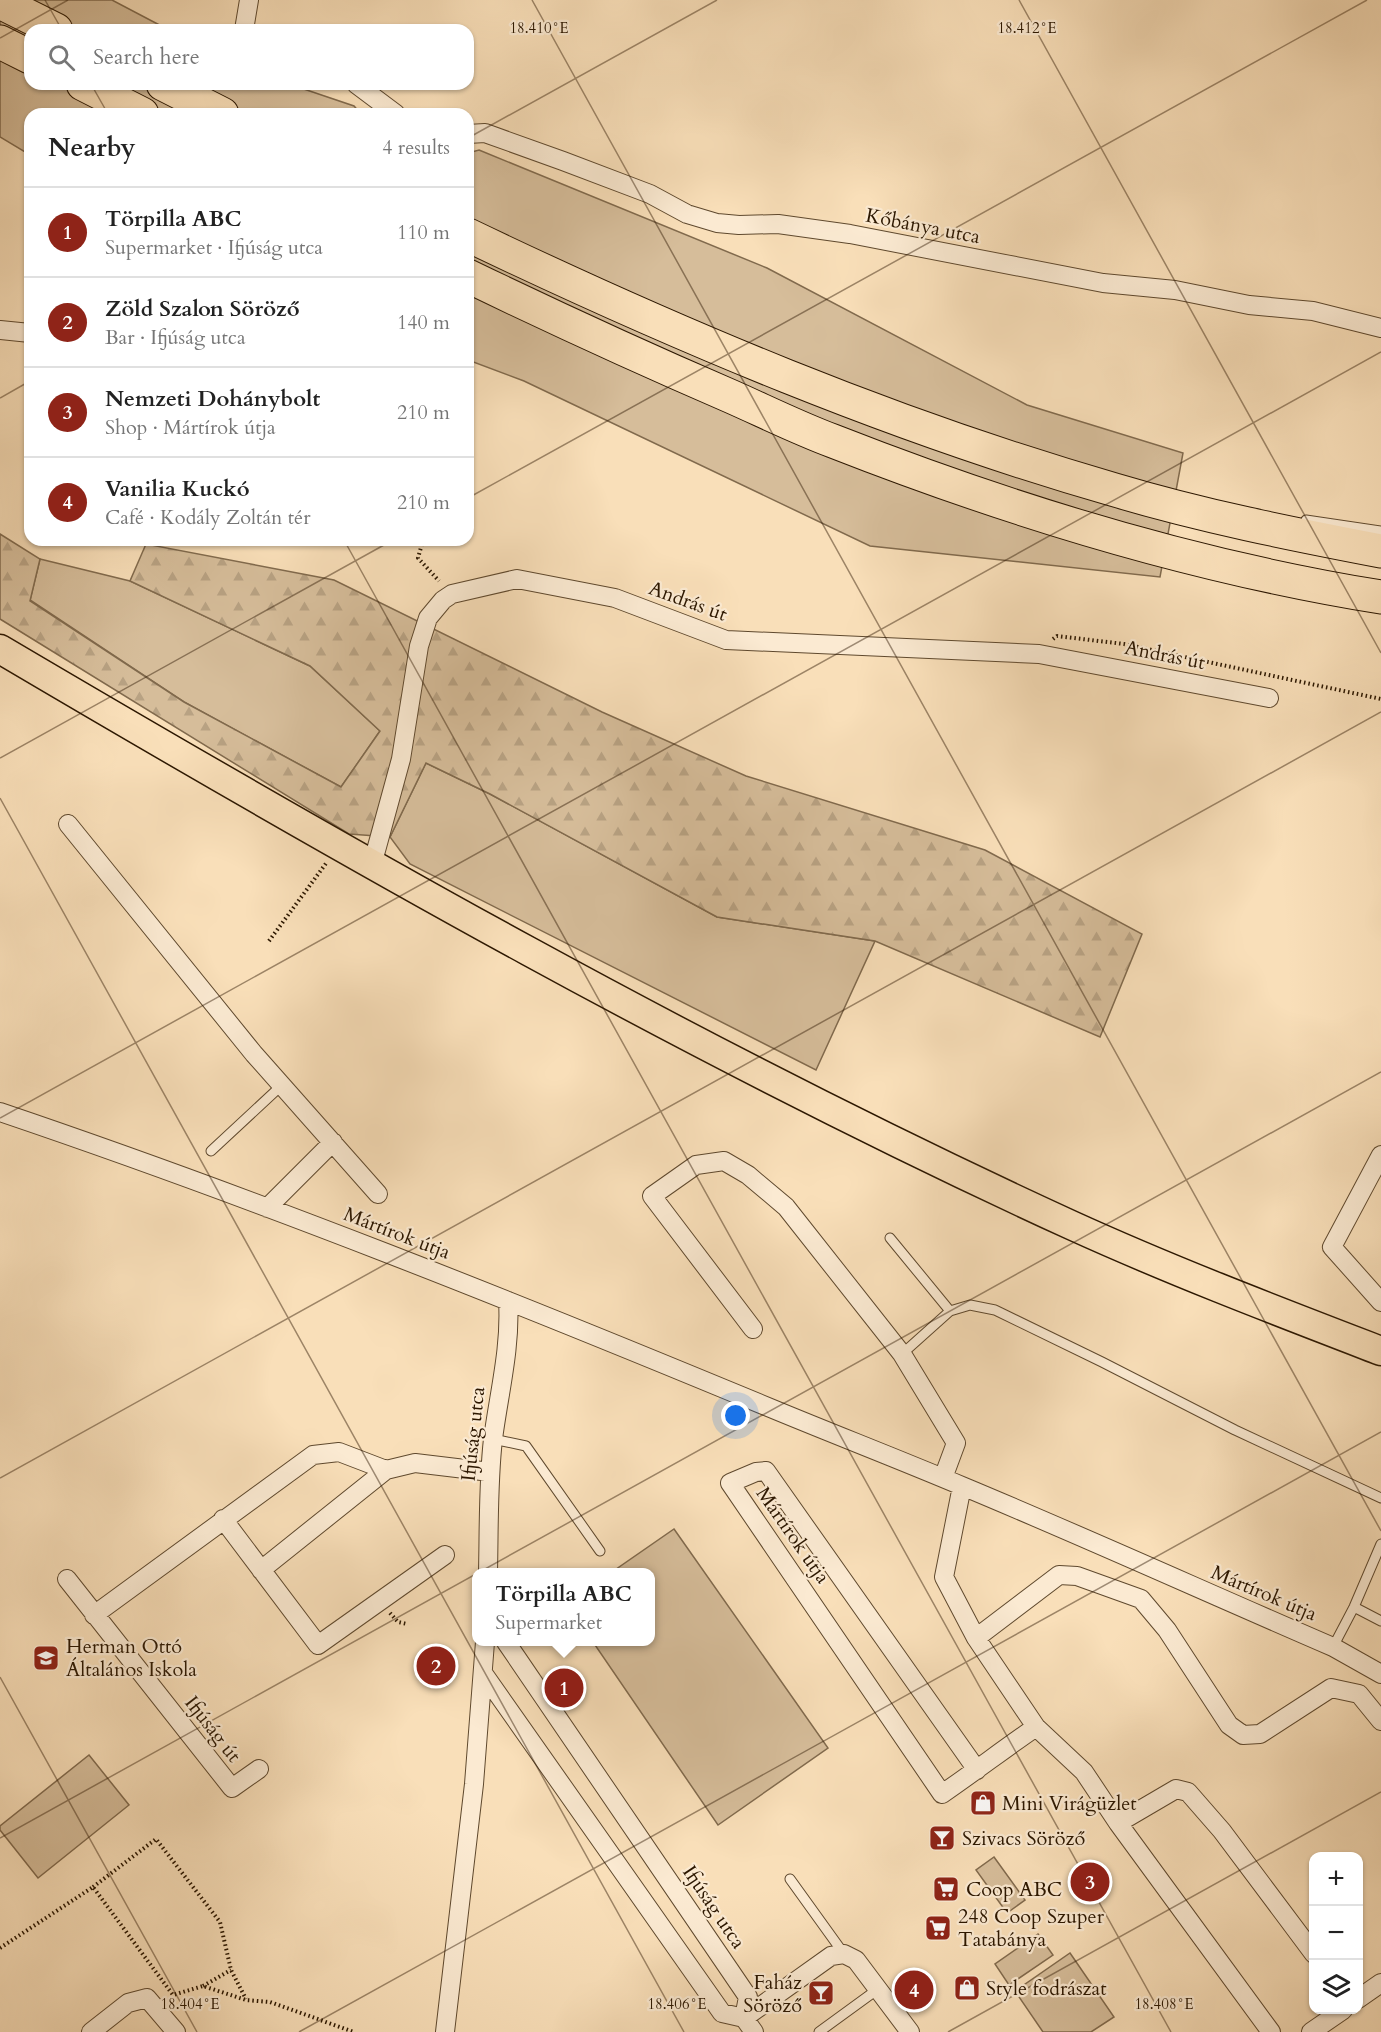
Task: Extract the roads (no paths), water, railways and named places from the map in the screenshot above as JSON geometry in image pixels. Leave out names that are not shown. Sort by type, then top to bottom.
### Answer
[{"type":"highway","points":[[0,2],[44,24]]},
{"type":"highway","points":[[0,42],[24,54]]},
{"type":"highway","points":[[95,90],[130,108]]},
{"type":"highway","points":[[175,90],[210,108]]},
{"type":"highway","points":[[474,238],[626,309],[824,391],[977,446],[1115,490],[1234,521],[1381,551]]},
{"type":"highway","points":[[474,279],[596,338],[831,441],[971,491],[1107,535],[1236,569],[1381,597]]},
{"type":"main road","points":[[0,649],[372,865],[627,1005],[827,1108],[1072,1226],[1235,1294],[1381,1351]]},
{"type":"street","points":[[245,24],[249,0]]},
{"type":"street","points":[[364,90],[388,108]]},
{"type":"street","name":"Kőbánya utca","points":[[474,134],[485,133],[519,145],[650,194],[687,214],[717,223],[778,224],[850,234],[1102,283],[1175,290],[1249,305],[1313,311],[1381,328]]},
{"type":"street","points":[[0,330],[24,332]]},
{"type":"street","name":"András út","points":[[372,865],[401,759],[422,637],[428,618],[443,600],[452,594],[517,579],[615,598],[726,640],[1039,654],[1269,698]]},
{"type":"street","name":"Mártírok útja","points":[[68,824],[192,978],[378,1194]]},
{"type":"street","name":"Mártírok útja","points":[[1,1115],[138,1160],[460,1281],[962,1486],[1334,1647],[1381,1674]]},
{"type":"street","points":[[267,1208],[333,1142]]},
{"type":"street","points":[[1381,1155],[1332,1247],[1381,1302]]},
{"type":"street","points":[[753,1329],[652,1196],[696,1165],[724,1161],[748,1175],[786,1207],[902,1354],[956,1443],[943,1478]]},
{"type":"street","name":"Ifjúság utca","points":[[488,1568],[490,1472],[506,1351],[508,1301]]},
{"type":"street","points":[[94,1615],[313,1455],[339,1452],[387,1470]]},
{"type":"street","points":[[261,1570],[387,1470],[415,1463],[490,1472]]},
{"type":"street","name":"Mártírok útja","points":[[977,1770],[766,1471],[756,1472],[730,1483],[942,1794],[977,1770],[1036,1727]]},
{"type":"street","points":[[962,1486],[944,1578],[976,1638],[1036,1727],[1084,1772],[1118,1823],[1271,2032]]},
{"type":"street","points":[[223,1519],[318,1645],[445,1555]]},
{"type":"street","points":[[976,1638],[1059,1575],[1077,1576],[1141,1599],[1167,1630],[1229,1725],[1243,1735],[1260,1734],[1331,1688],[1359,1694],[1381,1721]]},
{"type":"street","name":"Ifjúság út","points":[[67,1579],[232,1788],[259,1769]]},
{"type":"street","points":[[445,2032],[474,1784],[485,1646]]},
{"type":"street","name":"Ifjúság utca","points":[[509,1646],[748,1996],[749,2025]]},
{"type":"street","points":[[483,1673],[722,2013],[749,2025],[831,1956],[844,1954],[856,1960],[910,2032]]},
{"type":"street","points":[[1118,1823],[1176,1789],[1188,1792],[1222,1831],[1309,1947]]},
{"type":"street","points":[[1363,1996],[1381,1983]]},
{"type":"street","points":[[91,2032],[128,2003],[147,1998],[176,2032]]},
{"type":"street","points":[[1311,2032],[1337,2014]]},
{"type":"lane","points":[[1299,519],[1381,531]]},
{"type":"lane","points":[[1234,521],[1278,520]]},
{"type":"lane","points":[[1346,592],[1381,604]]},
{"type":"lane","points":[[211,1151],[282,1084]]},
{"type":"lane","points":[[890,1238],[950,1311]]},
{"type":"lane","points":[[902,1354],[950,1311],[970,1305],[995,1310],[1235,1430],[1381,1498]]},
{"type":"lane","points":[[493,1439],[526,1446],[600,1551]]},
{"type":"lane","points":[[1334,1647],[1381,1544]]},
{"type":"lane","points":[[1354,1607],[1381,1620]]},
{"type":"lane","points":[[790,1879],[844,1954]]},
{"type":"lane","points":[[819,2032],[878,1989]]},
{"type":"place","name":"Herman Ottó Általános Iskola","points":[[46,1658]]},
{"type":"place","name":"Zöld Szalon Söröző","points":[[436,1666]]},
{"type":"place","name":"Törpilla ABC","points":[[564,1688]]},
{"type":"place","name":"Mini Virágüzlet","points":[[983,1803]]},
{"type":"place","name":"Szivacs Söröző","points":[[942,1838]]},
{"type":"place","name":"Nemzeti Dohánybolt","points":[[1090,1882]]},
{"type":"place","name":"Coop ABC","points":[[946,1889]]},
{"type":"place","name":"248 Coop Szuper Tatabánya","points":[[938,1928]]},
{"type":"place","name":"Style fodrászat","points":[[967,1988]]},
{"type":"place","name":"Vanilia Kuckó","points":[[914,1990]]},
{"type":"place","name":"Faház Söröző","points":[[821,1993]]}]
